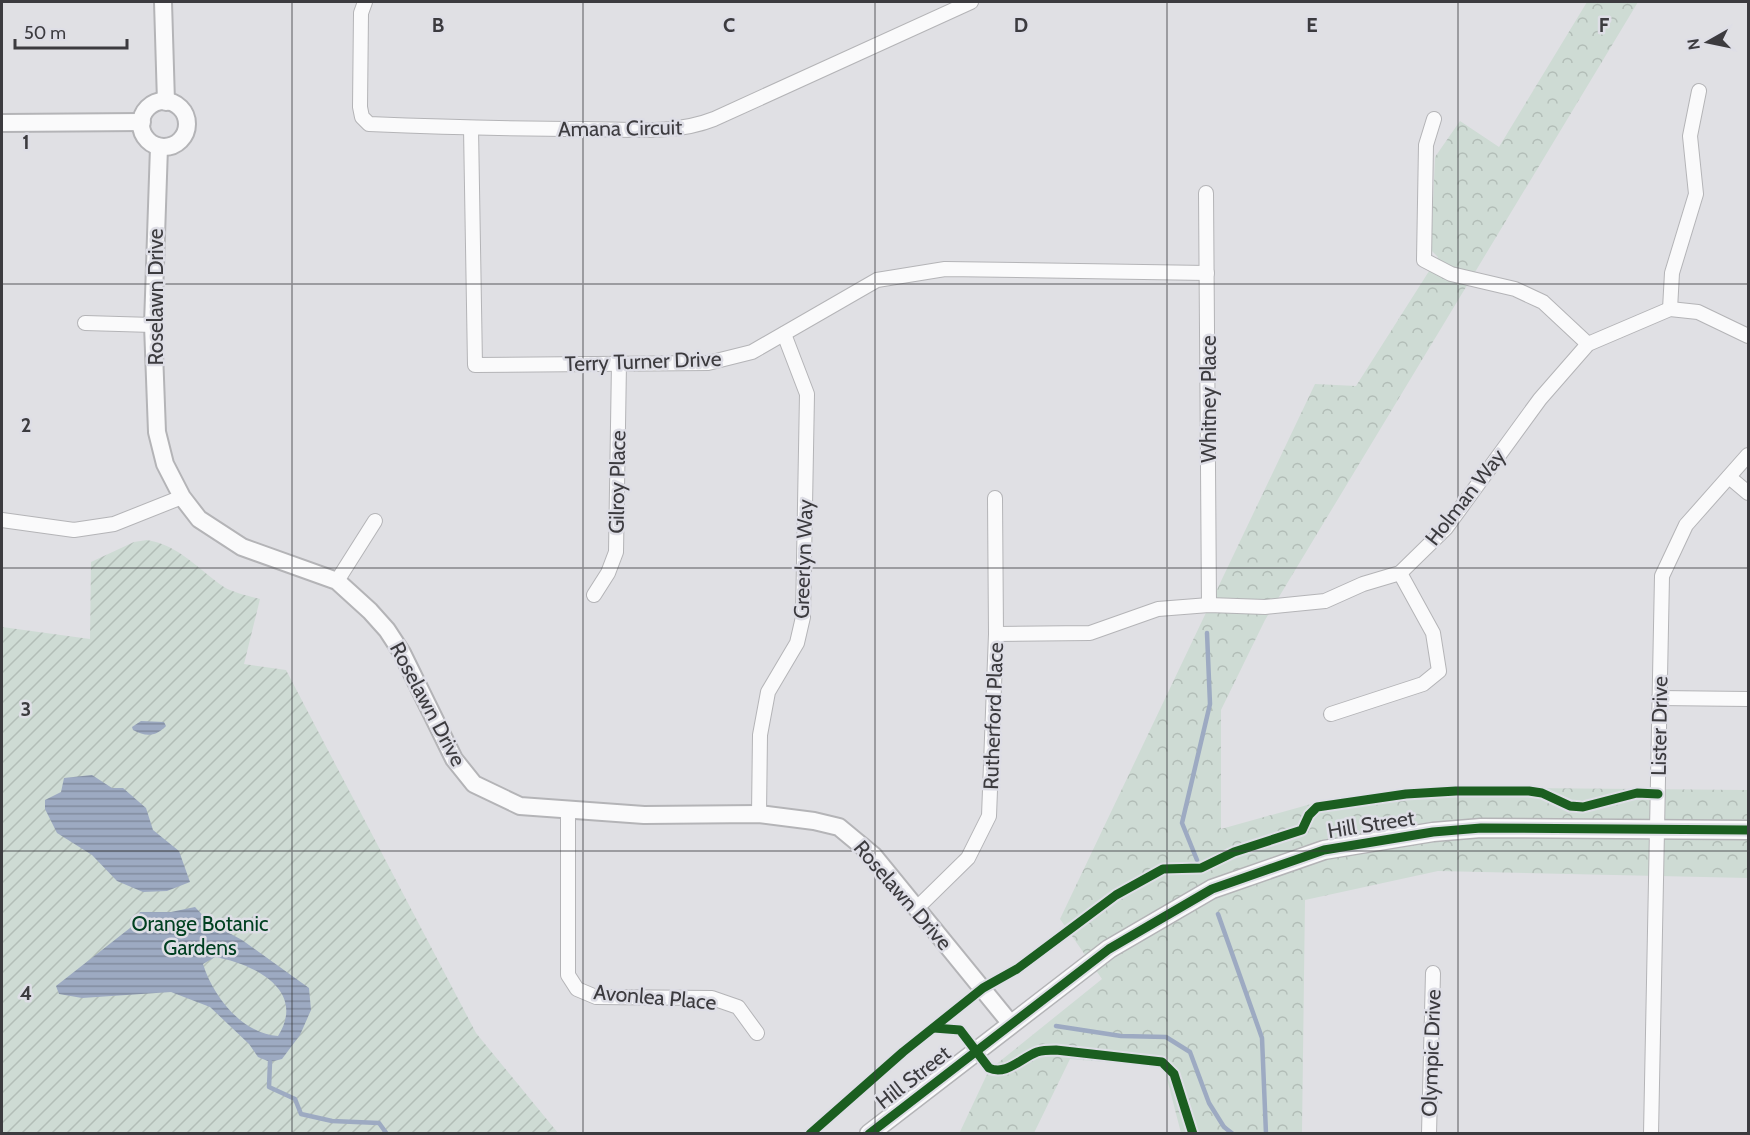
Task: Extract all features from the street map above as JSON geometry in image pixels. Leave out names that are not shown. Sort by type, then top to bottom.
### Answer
[{"type":"main road","name":"Hill Street","points":[[869,1134],[1109,949],[1212,889],[1324,850],[1433,832],[1481,828],[1749,830]]},
{"type":"street","points":[[164,2],[166,102]]},
{"type":"street","name":"Amana Circuit","points":[[364,2],[361,13],[360,107],[362,117],[369,124],[471,128],[650,129],[697,126],[971,2]]},
{"type":"street","points":[[1699,91],[1690,136],[1696,194],[1672,273],[1670,309],[1698,312],[1749,336]]},
{"type":"street","points":[[166,102],[181,109],[187,125],[181,141],[173,146],[159,147],[148,140],[142,122],[150,107],[166,102]]},
{"type":"street","points":[[1434,119],[1426,145],[1425,260],[1450,274],[1515,289],[1543,302],[1588,344]]},
{"type":"street","points":[[2,123],[142,122]]},
{"type":"street","name":"Terry Turner Drive","points":[[471,128],[475,365],[708,363],[728,360],[752,352],[877,280],[945,269],[1207,273]]},
{"type":"street","name":"Roselawn Drive","points":[[159,147],[153,325],[157,432],[165,464],[182,497],[200,519],[242,547],[338,581],[387,630],[402,653],[454,759],[474,784],[520,806],[644,816],[759,814],[814,821],[839,827],[874,856],[1011,1024]]},
{"type":"street","name":"Whitney Place","points":[[1206,194],[1209,605]]},
{"type":"street","name":"Holman Way","points":[[996,634],[1090,633],[1158,609],[1209,605],[1265,607],[1325,601],[1363,584],[1400,573],[1446,528],[1540,399],[1588,344],[1670,309]]},
{"type":"street","points":[[85,323],[153,325]]},
{"type":"street","name":"Greerlyn Way","points":[[759,814],[760,735],[768,692],[797,643],[803,617],[807,394],[784,334]]},
{"type":"street","name":"Gilroy Place","points":[[594,595],[608,573],[616,552],[619,363]]},
{"type":"street","name":"Lister Drive","points":[[1651,1134],[1662,576],[1686,525],[1749,455]]},
{"type":"street","points":[[1729,477],[1749,493]]},
{"type":"street","points":[[2,520],[74,530],[114,525],[182,497]]},
{"type":"street","name":"Rutherford Place","points":[[917,908],[968,858],[989,816],[996,634],[995,498]]},
{"type":"street","points":[[338,581],[375,521]]},
{"type":"street","points":[[1330,714],[1423,684],[1439,671],[1433,633],[1400,573]]},
{"type":"street","points":[[1659,698],[1749,699]]},
{"type":"street","name":"Avonlea Place","points":[[568,810],[568,975],[577,989],[597,997],[712,998],[738,1007],[757,1033]]},
{"type":"street","name":"Olympic Drive","points":[[1429,1134],[1433,973]]},
{"type":"green space","points":[[1587,2],[1638,2],[1265,620],[1221,710],[1221,829],[1329,799],[1420,787],[1748,790],[1748,878],[1438,871],[1305,900],[1302,1133],[1181,1133],[1164,1067],[1070,1059],[1034,1133],[959,1134],[989,1070],[1102,979],[1060,919],[1315,384],[1356,386],[1438,257],[1431,250],[1435,157],[1460,121],[1499,147]]},
{"type":"green space","name":"Orange Botanic Gardens","points":[[147,540],[179,553],[224,587],[260,599],[244,664],[286,670],[476,1033],[558,1133],[2,1134],[2,627],[90,639],[91,562],[134,542]]},
{"type":"water","points":[[141,721],[164,722],[166,726],[154,734],[146,735],[133,730],[132,727]]},
{"type":"water","points":[[92,775],[112,788],[123,788],[146,808],[153,830],[179,851],[190,882],[167,891],[143,892],[117,881],[92,855],[57,833],[45,809],[45,800],[61,792],[64,778]]},
{"type":"water","points":[[195,907],[209,922],[242,940],[309,988],[311,1010],[300,1035],[282,1059],[270,1062],[258,1057],[249,1044],[210,1007],[171,992],[82,998],[59,994],[56,986],[130,928],[140,912],[171,912]],"holes":[[[215,957],[260,973],[281,993],[286,1005],[285,1020],[278,1036],[265,1034],[242,1021],[231,1012],[214,989],[203,964]]]},
{"type":"waterway","points":[[1197,860],[1182,823],[1210,704],[1207,633]]},
{"type":"waterway","points":[[1218,914],[1262,1038],[1266,1134]]},
{"type":"waterway","points":[[1056,1026],[1121,1036],[1166,1037],[1190,1052],[1209,1103],[1224,1127],[1233,1134]]},
{"type":"waterway","points":[[270,1062],[269,1087],[295,1099],[301,1114],[332,1121],[379,1123],[387,1134]]},
{"type":"cycle path","points":[[810,1134],[903,1052],[983,988],[1017,969],[1116,895],[1163,869],[1201,868],[1234,852],[1302,830],[1309,815],[1317,807],[1406,794],[1456,791],[1529,791],[1542,793],[1570,806],[1583,807],[1637,793],[1658,794]]},
{"type":"cycle path","points":[[869,1134],[1109,949],[1212,889],[1324,850],[1433,832],[1481,828],[1748,830]]},
{"type":"cycle path","points":[[934,1028],[960,1030],[989,1068],[995,1070],[1007,1068],[1037,1052],[1048,1050],[1162,1062],[1174,1074],[1193,1134]]}]
